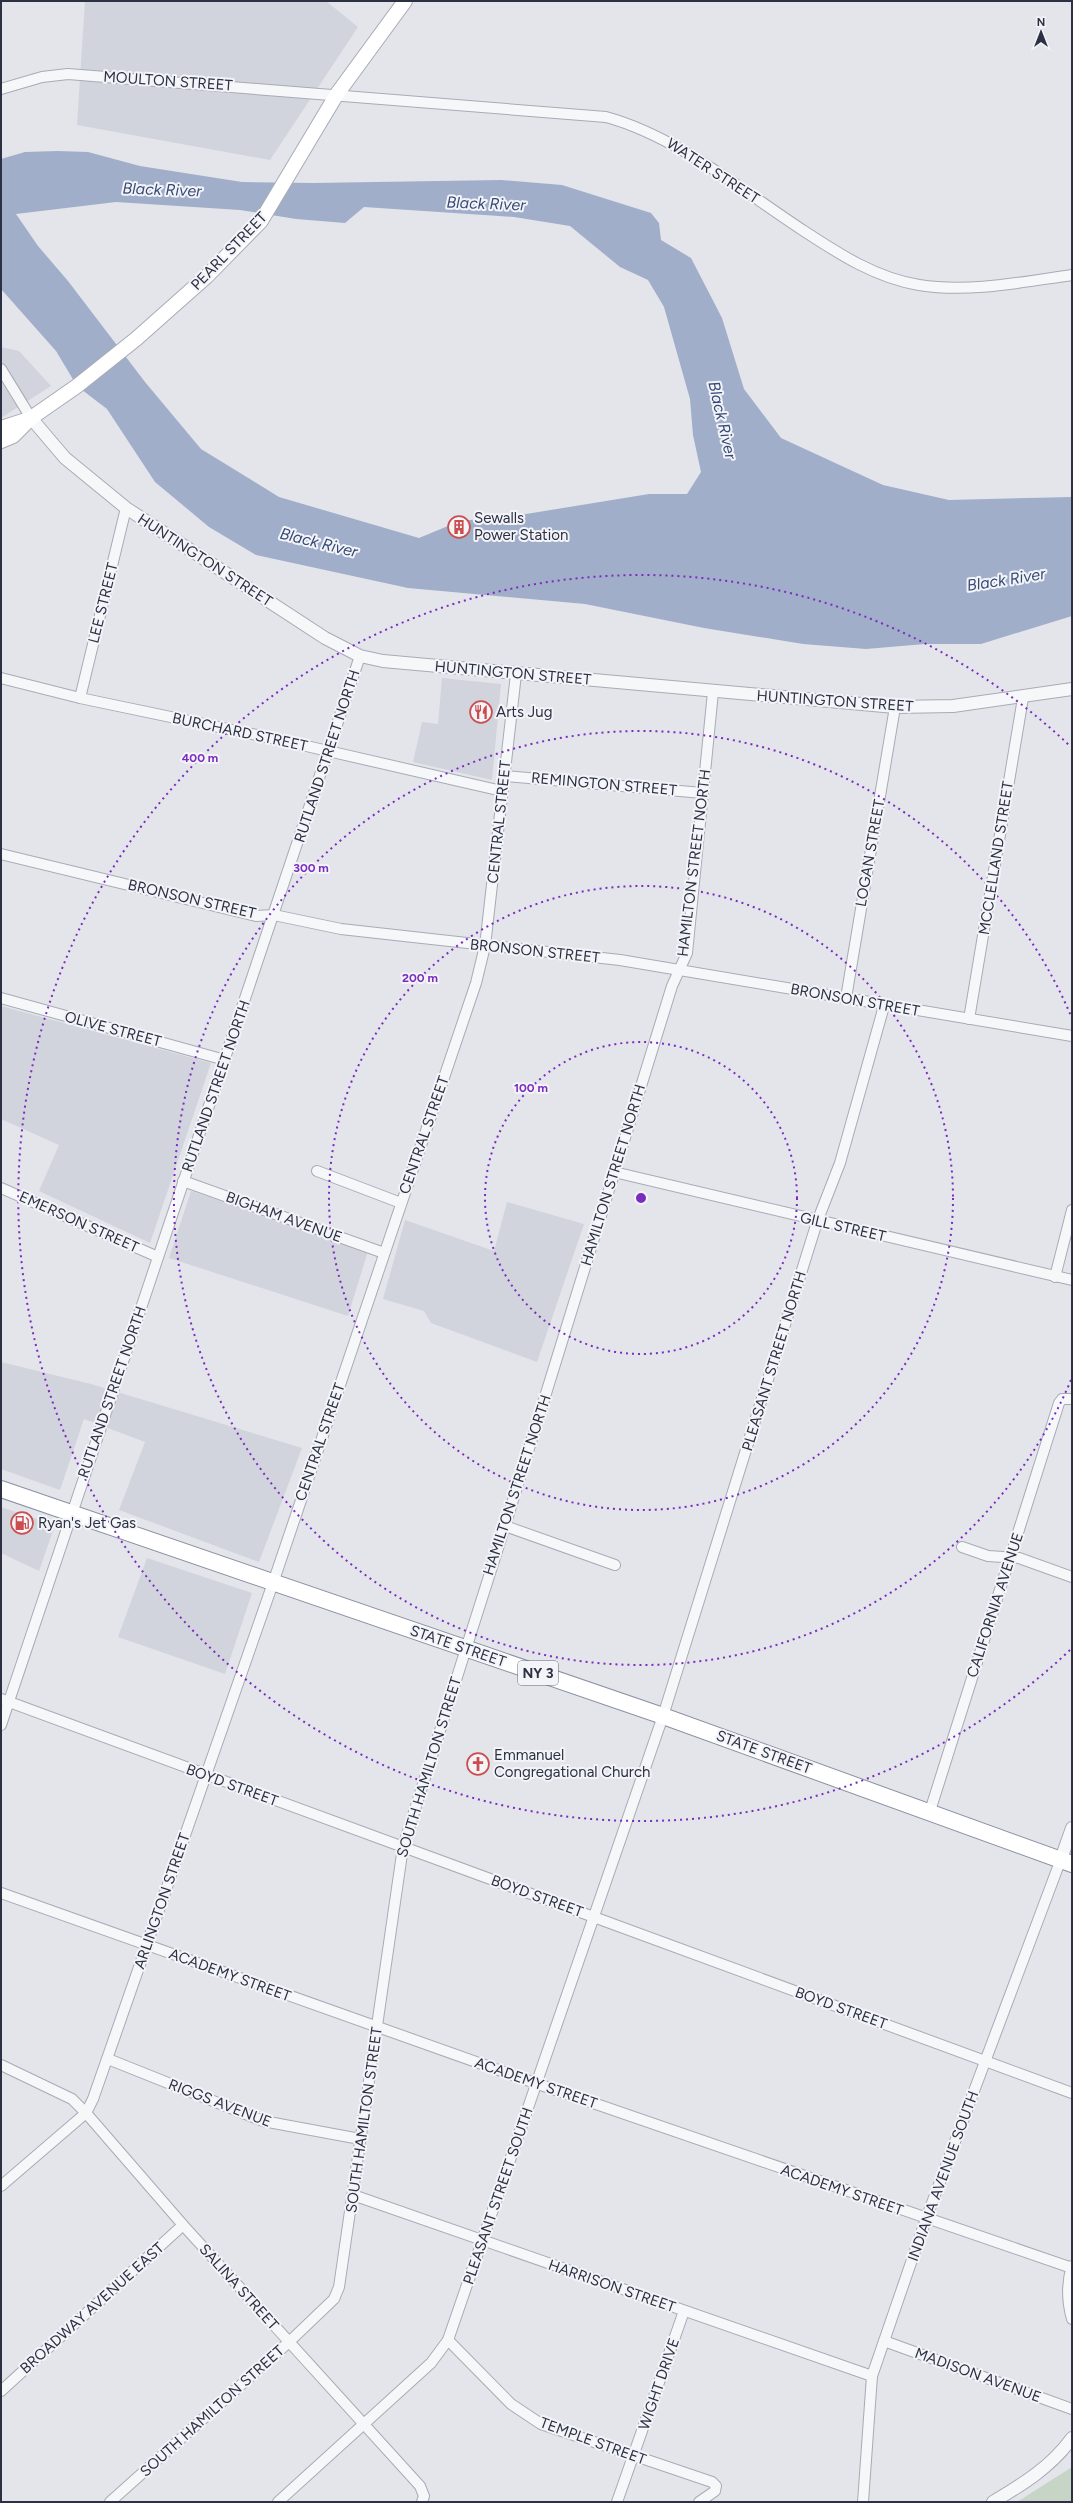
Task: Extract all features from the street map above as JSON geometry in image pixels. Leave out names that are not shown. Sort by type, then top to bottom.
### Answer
[{"type":"highway","name":"STATE STREET","points":[[1,1489],[663,1716],[1066,1862]]},
{"type":"main road","name":"PEARL STREET","points":[[31,418],[58,400],[136,339],[207,276],[261,221],[278,194],[293,165],[337,94],[405,1]]},
{"type":"main road","points":[[1,428],[31,418]]},
{"type":"main road","points":[[1,441],[13,436],[31,418]]},
{"type":"street","name":"MOULTON STREET","points":[[1,89],[42,77],[68,74],[337,94]]},
{"type":"street","name":"WATER STREET","points":[[337,94],[486,108],[582,114],[606,117],[633,124],[669,142],[851,260],[878,273],[919,285],[966,288],[1072,274]]},
{"type":"street","points":[[1,369],[31,418]]},
{"type":"street","name":"HUNTINGTON STREET","points":[[31,418],[65,458],[126,508],[325,638],[360,656],[383,661],[516,674],[895,707],[953,706],[1023,698],[1072,689]]},
{"type":"street","name":"LEE STREET","points":[[80,698],[126,508]]},
{"type":"street","name":"RUTLAND STREET NORTH","points":[[1,1725],[5,1701],[71,1514],[274,916],[360,656]]},
{"type":"street","name":"CENTRAL STREET","points":[[272,1583],[476,983],[485,946],[516,674]]},
{"type":"street","name":"BURCHARD STREET","points":[[1,678],[80,698],[502,791]]},
{"type":"street","name":"HAMILTON STREET NORTH","points":[[465,1649],[505,1526],[672,986],[681,970],[687,952],[713,692]]},
{"type":"street","name":"MCCLELLAND STREET","points":[[969,1019],[1023,698]]},
{"type":"street","name":"LOGAN STREET","points":[[846,998],[895,707]]},
{"type":"street","name":"REMINGTON STREET","points":[[504,776],[703,793]]},
{"type":"street","name":"BRONSON STREET","points":[[1,854],[256,916],[274,916],[341,930],[620,960],[846,998],[884,1006],[1072,1036]]},
{"type":"street","name":"OLIVE STREET","points":[[1,998],[225,1060]]},
{"type":"street","name":"PLEASANT STREET NORTH","points":[[663,1716],[817,1222],[840,1163],[884,1006]]},
{"type":"street","points":[[317,1171],[401,1203]]},
{"type":"street","name":"GILL STREET","points":[[614,1172],[817,1222],[1072,1280]]},
{"type":"street","name":"BIGHAM AVENUE","points":[[183,1181],[384,1253]]},
{"type":"street","name":"EMERSON STREET","points":[[1,1188],[158,1257]]},
{"type":"street","points":[[1055,1276],[1072,1210]]},
{"type":"street","name":"CALIFORNIA AVENUE","points":[[930,1812],[1059,1402],[1067,1399]]},
{"type":"street","points":[[505,1526],[615,1565]]},
{"type":"street","points":[[962,1547],[988,1556],[1020,1558],[1072,1577]]},
{"type":"street","name":"ARLINGTON STREET","points":[[1,2186],[86,2113],[108,2059],[146,1945],[272,1583]]},
{"type":"street","name":"SOUTH HAMILTON STREET","points":[[110,2502],[289,2342],[334,2299],[342,2278],[360,2139],[402,1847],[465,1649]]},
{"type":"street","name":"BOYD STREET","points":[[5,1701],[1072,2093]]},
{"type":"street","name":"PLEASANT STREET SOUTH","points":[[278,2502],[431,2363],[448,2340],[538,2084],[663,1716]]},
{"type":"street","points":[[1066,1862],[1072,1828]]},
{"type":"street","name":"INDIANA AVENUE SOUTH","points":[[863,2502],[872,2376],[926,2219],[985,2061],[1066,1862]]},
{"type":"street","name":"ACADEMY STREET","points":[[1,1893],[538,2084],[926,2219],[1072,2267]]},
{"type":"street","name":"RIGGS AVENUE","points":[[108,2059],[263,2121],[360,2139]]},
{"type":"street","name":"SALINA STREET","points":[[1,2065],[72,2099],[86,2113],[183,2225],[420,2486],[423,2499]]},
{"type":"street","name":"HARRISON STREET","points":[[353,2195],[872,2376]]},
{"type":"street","name":"BROADWAY AVENUE EAST","points":[[1,2391],[183,2225]]},
{"type":"street","points":[[1072,2267],[1067,2286],[1067,2304],[1072,2319]]},
{"type":"street","name":"WIGHT DRIVE","points":[[617,2502],[684,2311]]},
{"type":"street","name":"TEMPLE STREET","points":[[448,2340],[519,2411],[541,2424],[712,2482],[716,2486],[716,2491],[699,2502]]},
{"type":"street","name":"MADISON AVENUE","points":[[884,2341],[1072,2408]]},
{"type":"street","points":[[993,2502],[1036,2475],[1050,2463],[1072,2438]]},
{"type":"shaded area","points":[[85,1],[326,1],[358,27],[270,160],[77,125]]},
{"type":"shaded area","points":[[1,347],[19,351],[51,386],[1,418]]},
{"type":"shaded area","points":[[442,678],[501,684],[492,780],[413,762],[422,722],[438,724]]},
{"type":"shaded area","points":[[1,1006],[211,1063],[150,1243],[39,1191],[59,1145],[1,1119]]},
{"type":"shaded area","points":[[191,1191],[368,1251],[348,1316],[169,1258]]},
{"type":"shaded area","points":[[507,1202],[584,1224],[537,1362],[431,1323],[424,1311],[383,1299],[405,1220],[494,1251]]},
{"type":"shaded area","points":[[1,1362],[91,1384],[302,1448],[259,1562],[119,1510],[145,1442],[84,1419],[60,1490],[1,1469]]},
{"type":"shaded area","points":[[1,1507],[55,1525],[39,1571],[1,1553]]},
{"type":"shaded area","points":[[147,1558],[252,1593],[225,1674],[118,1637]]},
{"type":"green space","points":[[1072,2467],[1072,2502],[1017,2502]]},
{"type":"water","name":"Black River","points":[[25,152],[88,152],[140,166],[242,182],[313,183],[501,180],[562,185],[651,213],[659,223],[661,240],[691,258],[722,318],[744,389],[781,438],[883,485],[949,500],[1072,497],[1072,616],[981,644],[925,644],[866,649],[803,644],[704,628],[585,604],[408,588],[256,555],[209,527],[155,482],[107,409],[77,386],[56,351],[1,289],[1,159]],"holes":[[[116,202],[240,210],[296,219],[345,223],[364,207],[514,217],[570,226],[620,267],[648,280],[664,307],[690,399],[693,435],[701,472],[687,494],[649,494],[520,515],[460,521],[419,538],[279,497],[201,449],[145,382],[68,281],[38,246],[16,214]]]},
{"type":"place","name":"Sewalls Power Station","points":[[459,527]]},
{"type":"place","name":"Arts Jug","points":[[481,712]]},
{"type":"place","name":"Ryan's Jet Gas","points":[[22,1523]]},
{"type":"place","name":"Emmanuel Congregational Church","points":[[478,1764]]}]
